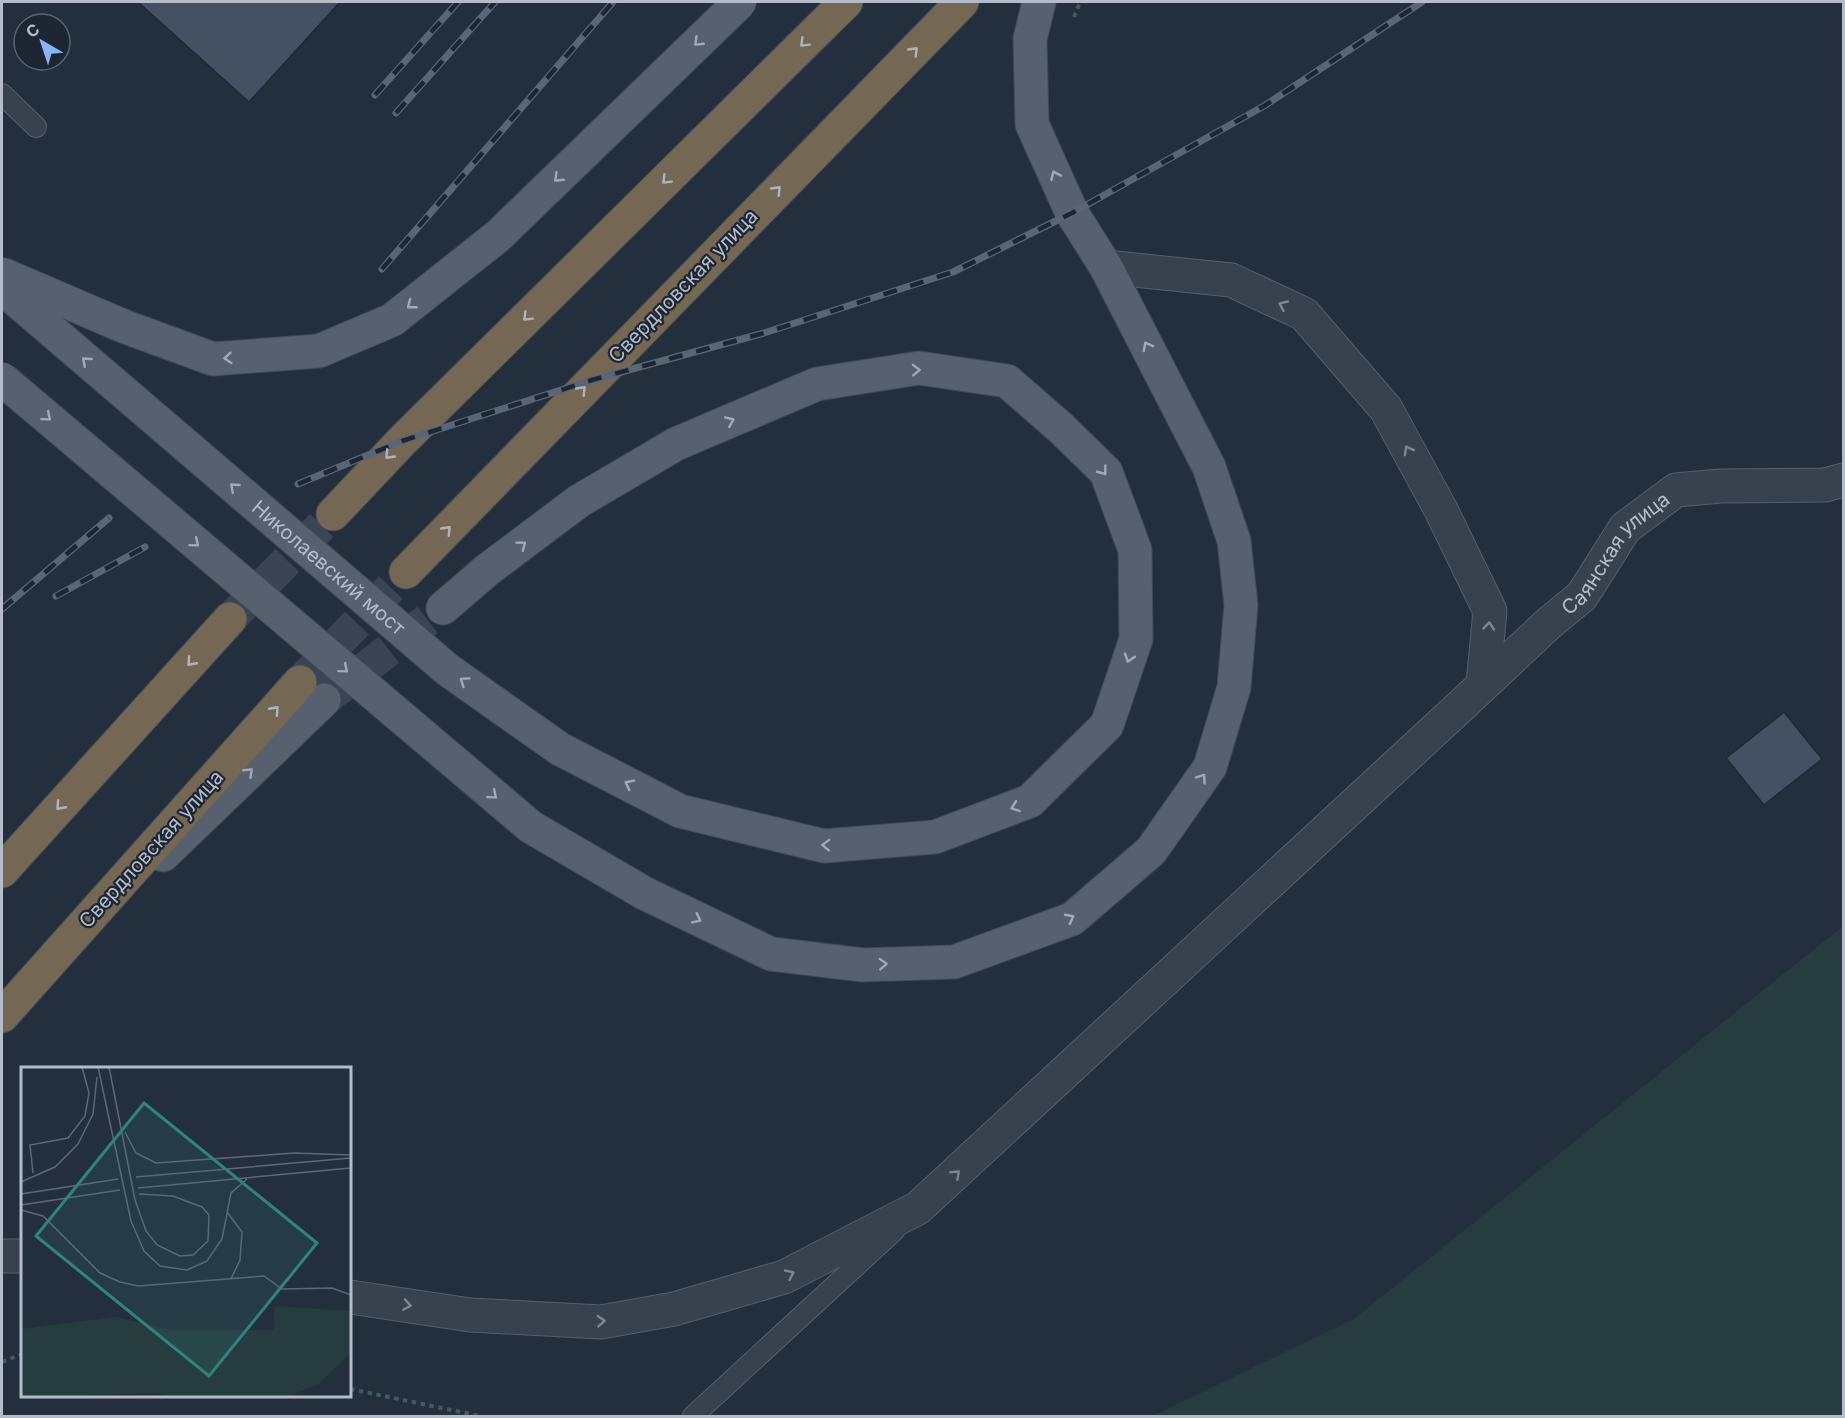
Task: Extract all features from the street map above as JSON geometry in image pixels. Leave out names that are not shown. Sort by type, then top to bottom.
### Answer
[{"type":"highway","points":[[333,514],[402,441],[846,2]]},
{"type":"highway","name":"Свердловская улица","points":[[406,572],[962,2]]},
{"type":"highway","points":[[2,871],[230,619]]},
{"type":"highway","name":"Свердловская улица","points":[[2,1016],[312,691]]},
{"type":"main road","points":[[2,274],[123,326],[213,359],[319,351],[392,320],[498,236],[740,2]]},
{"type":"main road","points":[[2,379],[531,827],[644,893],[771,954],[863,965],[954,962],[1072,919],[1151,851],[1210,767],[1234,687],[1241,605],[1234,541],[1209,467],[1106,267],[1072,213],[1032,124],[1030,39],[1039,2]]},
{"type":"main road","name":"Николаевский мост","points":[[2,288],[448,670],[560,749],[681,811],[824,846],[935,837],[1030,801],[1107,725],[1136,639],[1135,550],[1106,472],[1062,429],[1007,381],[919,368],[817,384],[676,444],[579,501],[486,571],[443,608]]},
{"type":"street","points":[[1106,267],[1231,280],[1304,314],[1386,409],[1441,510],[1490,611],[1483,684]]},
{"type":"street","name":"Саянская улица","points":[[351,1297],[470,1315],[601,1322],[675,1309],[784,1277],[918,1208],[1548,624],[1582,596],[1625,528],[1676,490],[1721,486],[1825,485],[1844,480]]},
{"type":"street","points":[[2,1256],[21,1256]]},
{"type":"lane","points":[[2,94],[36,127]]},
{"type":"lane","points":[[693,1416],[918,1208]]},
{"type":"path","points":[[1073,22],[1080,2]]},
{"type":"path","points":[[2,1362],[21,1354]]},
{"type":"path","points":[[351,1389],[480,1416]]},
{"type":"green space","points":[[1843,926],[1843,1416],[1153,1416],[1355,1318]]},
{"type":"building","points":[[138,2],[340,2],[249,102]]},
{"type":"building","points":[[1784,712],[1822,759],[1764,805],[1726,758]]},
{"type":"tunnel","points":[[230,619],[333,514]]},
{"type":"tunnel","points":[[300,682],[406,572]]},
{"type":"tunnel","points":[[324,700],[443,608]]},
{"type":"railway","points":[[375,95],[458,2]]},
{"type":"railway","points":[[396,113],[495,2]]},
{"type":"railway","points":[[382,269],[613,2]]},
{"type":"railway","points":[[298,484],[402,441],[592,380],[764,333],[953,272],[1072,213],[1264,106],[1422,2]]},
{"type":"railway","points":[[2,609],[109,518]]},
{"type":"railway","points":[[56,596],[145,547]]}]
